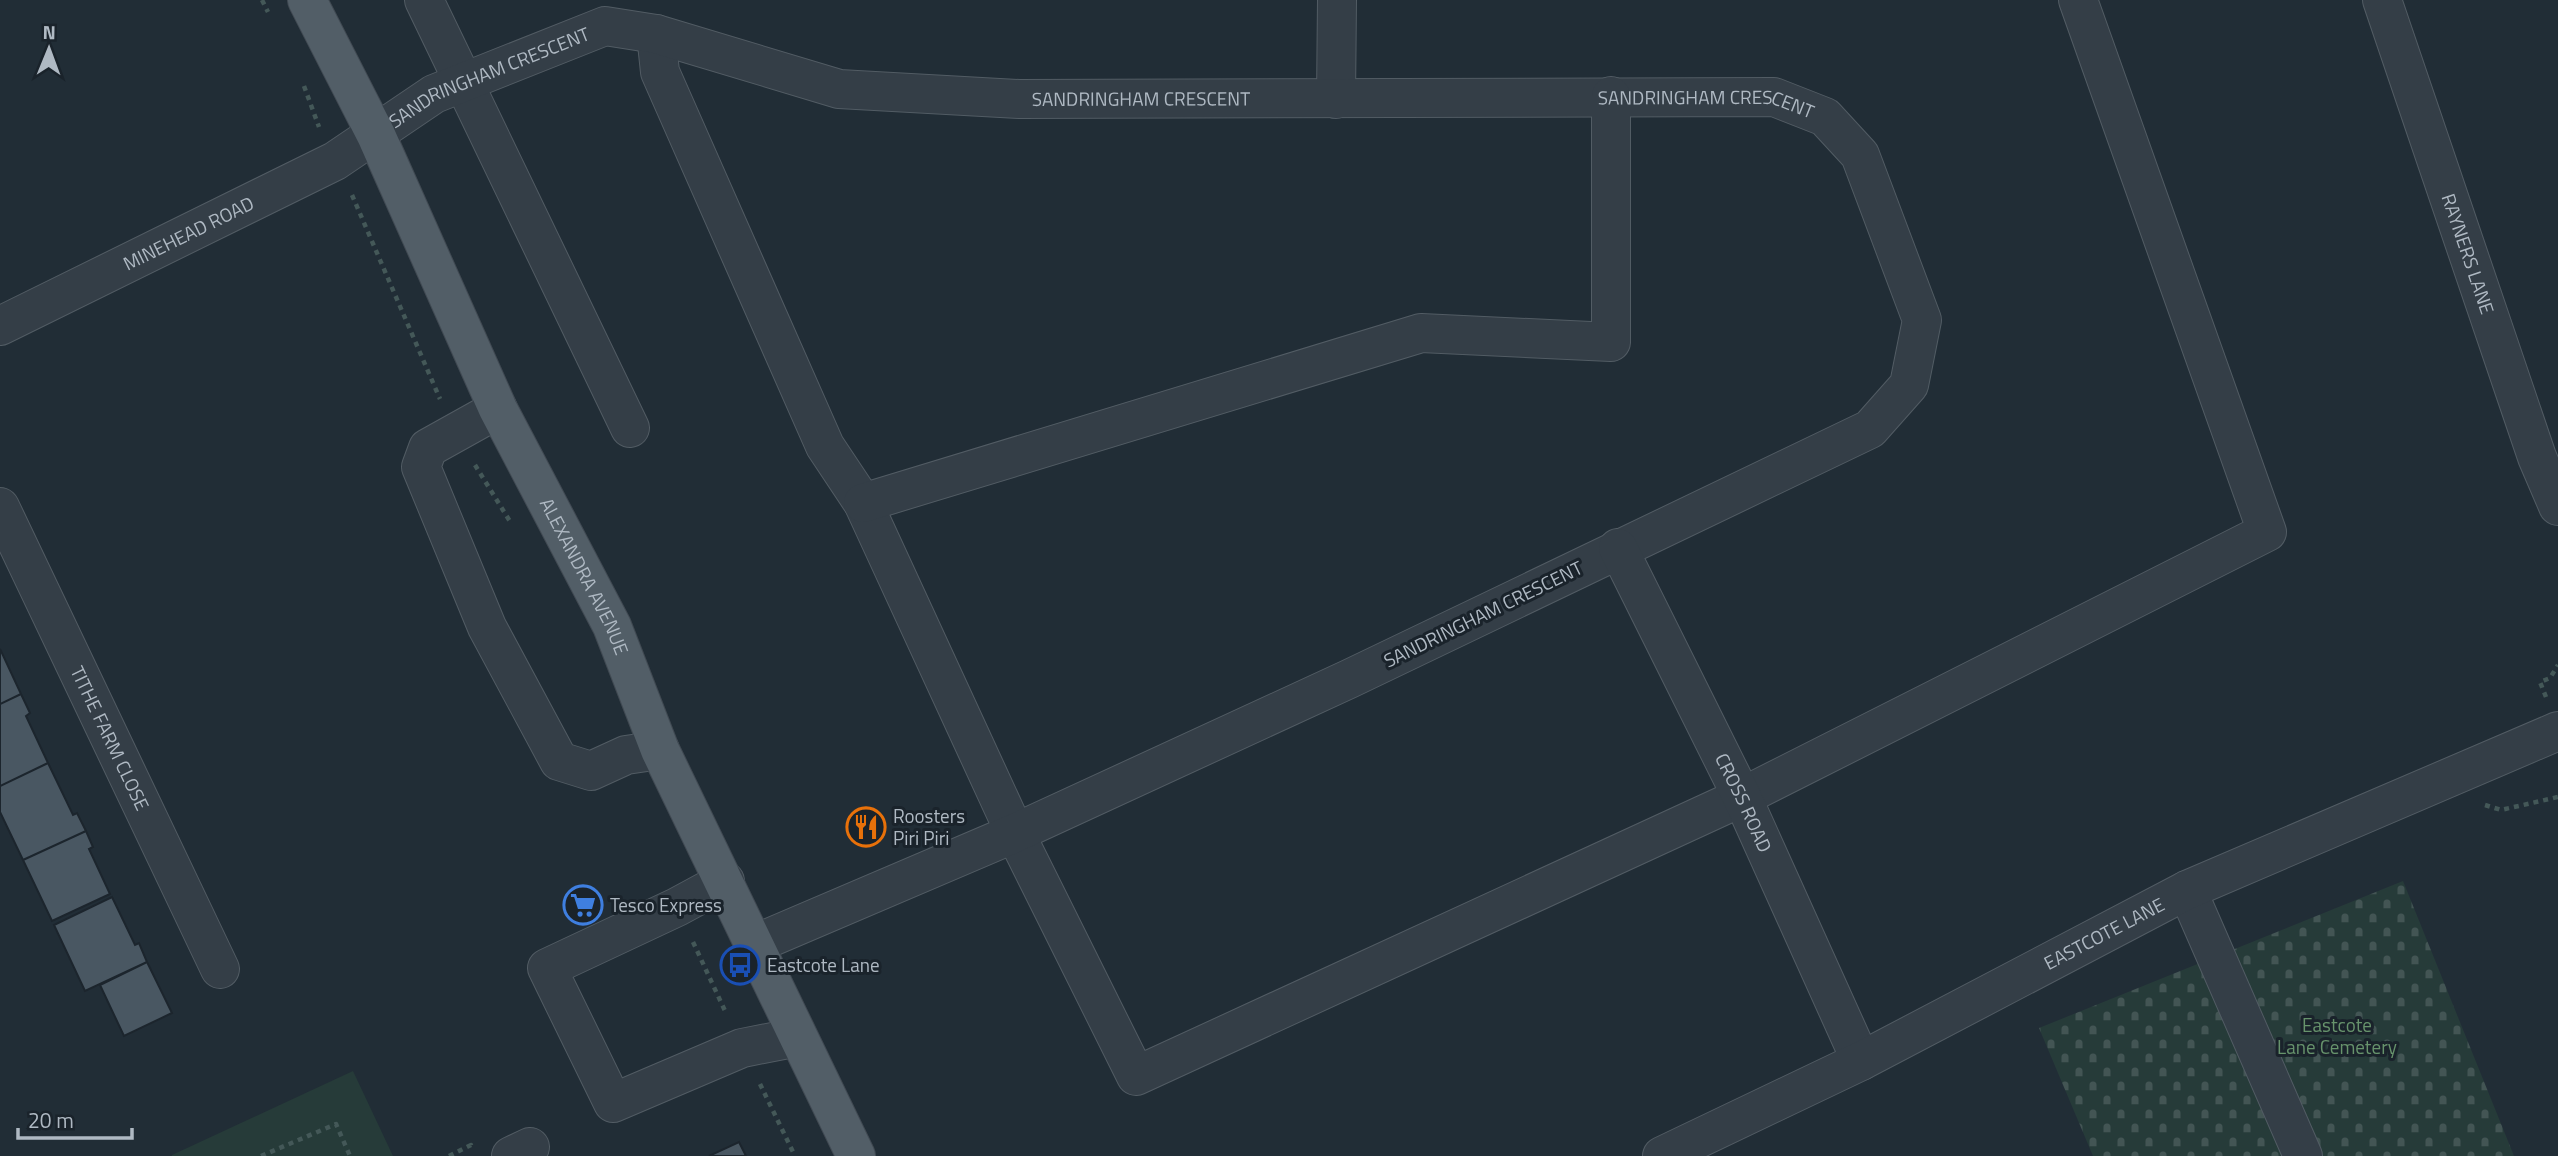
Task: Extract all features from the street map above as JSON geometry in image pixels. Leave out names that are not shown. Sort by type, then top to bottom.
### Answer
[{"type":"main road","name":"ALEXANDRA AVENUE","points":[[307,0],[376,135],[498,409],[612,626],[660,750],[856,1156]]},
{"type":"street","points":[[424,0],[630,428]]},
{"type":"street","points":[[1336,99],[1337,0]]},
{"type":"street","points":[[656,34],[660,72],[819,433],[863,503],[1015,833],[1136,1076],[1742,797],[2267,532],[2078,0]]},
{"type":"street","name":"RAYNERS LANE","points":[[2382,0],[2537,457],[2558,506]]},
{"type":"street","name":"SANDRINGHAM CRESCENT","points":[[376,135],[434,94],[464,83],[604,13],[656,34],[839,89],[1020,99],[1774,97],[1825,117],[1860,155],[1922,320],[1909,385],[1870,429],[1618,548],[1349,680],[1015,833],[755,944]]},
{"type":"street","points":[[863,503],[1421,333],[1611,342],[1611,96]]},
{"type":"street","name":"MINEHEAD ROAD","points":[[0,326],[335,161],[376,135]]},
{"type":"street","points":[[498,409],[428,448],[421,467],[487,627],[559,761],[591,771],[626,755],[660,750]]},
{"type":"street","name":"TITHE FARM CLOSE","points":[[0,507],[220,969]]},
{"type":"street","name":"CROSS ROAD","points":[[1618,548],[1742,797],[1861,1061]]},
{"type":"street","name":"EASTCOTE LANE","points":[[1662,1156],[1861,1061],[2187,890],[2552,714]]},
{"type":"street","points":[[725,881],[677,907],[547,968],[613,1103],[742,1048],[799,1037]]},
{"type":"street","points":[[2187,890],[2303,1156]]},
{"type":"path","points":[[262,0],[273,23]]},
{"type":"path","points":[[302,82],[335,161],[364,219],[454,432],[512,526]]},
{"type":"path","points":[[2552,714],[2540,682],[2550,678],[2558,665]]},
{"type":"path","points":[[2476,799],[2501,810],[2558,797]]},
{"type":"path","points":[[677,907],[795,1156]]},
{"type":"path","points":[[261,1156],[336,1124],[350,1156]]},
{"type":"path","points":[[449,1156],[471,1145],[475,1156]]},
{"type":"green space","name":"Eastcote Lane Cemetery","points":[[2403,881],[2514,1156],[2093,1156],[2039,1028]]},
{"type":"green space","points":[[353,1071],[393,1156],[172,1156],[172,1155]]},
{"type":"building","points":[[0,649],[21,694],[0,704]]},
{"type":"building","points":[[21,694],[30,713],[26,716],[48,763],[0,786],[0,704]]},
{"type":"building","points":[[48,763],[73,815],[77,813],[86,831],[23,860],[0,812],[0,786]]},
{"type":"building","points":[[86,831],[93,847],[89,849],[110,894],[52,921],[23,860]]},
{"type":"building","points":[[112,897],[135,945],[139,943],[147,962],[85,991],[54,925]]},
{"type":"building","points":[[147,962],[172,1013],[124,1036],[100,985]]},
{"type":"building","points":[[739,1142],[746,1156],[709,1156]]},
{"type":"place","name":"Roosters Piri Piri","points":[[866,827]]},
{"type":"place","name":"Tesco Express","points":[[583,905]]},
{"type":"place","name":"Eastcote Lane","points":[[740,965]]}]
